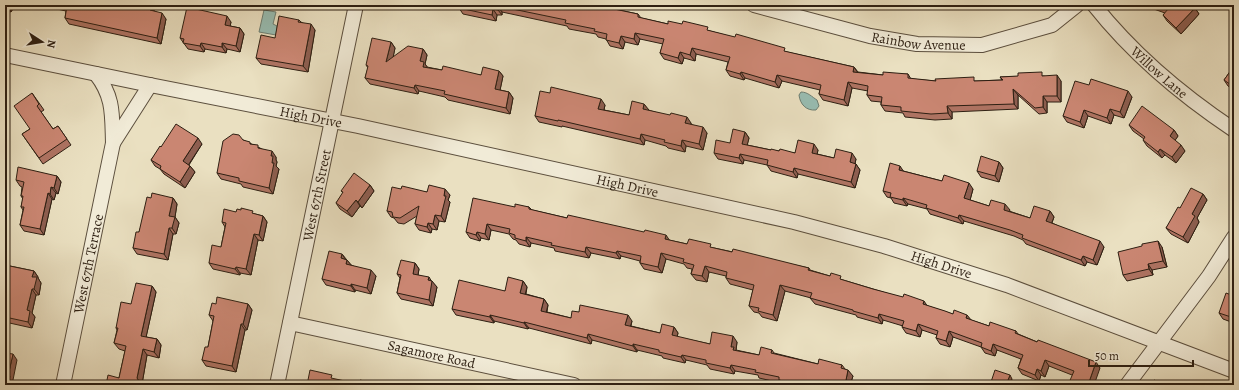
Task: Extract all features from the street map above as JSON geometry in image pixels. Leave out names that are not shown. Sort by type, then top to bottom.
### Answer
[{"type":"street","name":"West 67th Street","points":[[277,385],[356,5]]},
{"type":"street","name":"Rainbow Avenue","points":[[754,5],[870,36],[917,44],[982,45],[1052,25],[1077,5]]},
{"type":"street","name":"Willow Lane","points":[[1094,5],[1114,29],[1157,71],[1187,96],[1234,130]]},
{"type":"street","name":"High Drive","points":[[5,55],[358,126],[794,222],[877,244],[1007,285],[1234,371]]},
{"type":"street","name":"West 67th Terrace","points":[[63,385],[113,143],[112,106],[104,84],[96,74]]},
{"type":"street","name":"West 67th Terrace","points":[[113,143],[150,85]]},
{"type":"street","points":[[1127,385],[1209,276],[1234,237]]},
{"type":"street","name":"Sagamore Road","points":[[290,323],[574,385]]},
{"type":"water","points":[[264,10],[276,12],[273,24],[277,26],[276,35],[259,32]]},
{"type":"water","points":[[801,92],[808,94],[817,100],[819,106],[816,110],[806,108],[802,104],[799,95]]},
{"type":"building","points":[[63,5],[151,6],[150,10],[162,13],[157,38],[65,18],[67,6]]},
{"type":"building","points":[[459,5],[595,5],[638,14],[638,17],[668,24],[668,21],[682,24],[683,21],[708,27],[707,30],[735,37],[736,34],[785,48],[784,51],[854,67],[853,72],[883,75],[883,72],[908,74],[908,78],[936,81],[935,79],[974,77],[974,81],[1003,80],[1000,77],[1018,76],[1018,73],[1042,72],[1042,76],[1057,75],[1057,96],[1043,96],[1043,107],[1035,108],[1013,89],[1014,104],[947,106],[948,113],[931,114],[901,111],[901,107],[881,105],[882,97],[867,95],[868,86],[848,82],[844,100],[819,94],[821,85],[777,75],[775,82],[741,72],[740,74],[726,70],[730,57],[692,48],[690,55],[680,52],[678,58],[660,53],[664,39],[635,33],[634,39],[621,36],[619,43],[606,40],[607,34],[594,31],[595,29],[565,23],[566,20],[498,6],[498,10],[493,9],[492,15],[459,8]]},
{"type":"building","points":[[1155,5],[1191,5],[1195,8],[1176,28],[1163,15],[1168,9]]},
{"type":"building","points":[[187,7],[227,16],[225,25],[240,28],[236,46],[222,43],[222,47],[201,43],[200,46],[183,43],[184,39],[180,38]]},
{"type":"building","points":[[279,16],[299,20],[298,22],[311,24],[303,66],[256,58],[261,35],[275,38]]},
{"type":"building","points":[[372,38],[391,42],[386,62],[408,46],[423,49],[420,61],[424,62],[423,67],[442,70],[443,66],[481,75],[483,67],[499,71],[495,89],[509,92],[506,108],[444,94],[445,91],[415,85],[414,88],[365,78],[368,66],[366,65]]},
{"type":"building","points":[[1234,66],[1234,87],[1224,80]]},
{"type":"building","points":[[1091,79],[1128,91],[1120,112],[1110,109],[1107,118],[1084,110],[1080,122],[1063,116],[1075,81],[1089,85]]},
{"type":"building","points":[[551,87],[601,99],[598,109],[629,115],[632,101],[644,104],[643,109],[687,117],[685,123],[703,127],[699,144],[682,140],[681,146],[641,134],[640,139],[535,116],[540,91],[550,93]]},
{"type":"building","points":[[32,93],[39,104],[37,106],[53,129],[58,126],[67,139],[39,158],[22,134],[30,129],[14,106]]},
{"type":"building","points":[[1142,106],[1174,130],[1170,136],[1181,145],[1172,157],[1160,149],[1158,152],[1143,140],[1145,137],[1129,125]]},
{"type":"building","points":[[176,124],[198,138],[183,161],[190,166],[180,182],[160,169],[161,166],[151,160]]},
{"type":"building","points":[[733,129],[745,132],[742,144],[771,150],[779,151],[780,149],[795,153],[798,140],[814,144],[812,153],[834,158],[836,149],[852,153],[850,162],[856,164],[851,182],[794,168],[793,172],[767,165],[768,160],[740,154],[739,158],[714,153],[716,140],[730,143]]},
{"type":"building","points":[[233,134],[239,135],[243,140],[250,142],[250,144],[258,145],[258,148],[272,151],[272,163],[274,163],[269,188],[239,181],[239,178],[217,173],[223,141]]},
{"type":"building","points":[[981,156],[999,162],[995,176],[977,171]]},
{"type":"building","points":[[890,163],[900,166],[899,170],[942,181],[944,175],[969,183],[964,198],[989,206],[991,200],[1005,204],[1004,210],[1030,218],[1034,206],[1050,211],[1046,221],[1100,241],[1093,260],[1083,256],[1081,260],[1022,238],[1023,235],[1010,230],[959,215],[958,218],[926,208],[927,205],[903,198],[903,200],[890,197],[891,193],[883,191]]},
{"type":"building","points":[[18,167],[57,176],[54,188],[51,187],[50,194],[48,193],[40,229],[20,225],[24,207],[21,207],[23,196],[21,196],[24,182],[16,180]]},
{"type":"building","points":[[354,173],[370,185],[358,202],[356,200],[347,211],[336,203],[343,192],[341,191]]},
{"type":"building","points":[[429,185],[445,189],[444,196],[446,196],[441,216],[435,215],[433,224],[428,223],[427,227],[415,224],[419,206],[400,218],[393,217],[392,212],[387,211],[392,187],[401,189],[402,186],[427,192]]},
{"type":"building","points":[[1191,188],[1203,194],[1192,214],[1195,216],[1183,237],[1166,228],[1178,207],[1180,208]]},
{"type":"building","points":[[152,193],[173,198],[169,216],[175,217],[172,228],[169,228],[164,254],[133,248],[136,232],[139,232],[147,197],[151,198]]},
{"type":"building","points":[[473,198],[515,207],[515,204],[567,218],[568,215],[644,232],[645,230],[666,235],[665,239],[687,244],[689,239],[711,244],[710,247],[732,252],[733,249],[809,268],[808,270],[830,276],[831,273],[841,276],[840,279],[873,289],[903,297],[904,294],[924,301],[923,304],[953,314],[954,310],[967,315],[966,318],[989,326],[990,322],[1016,331],[1015,333],[1037,342],[1038,340],[1096,362],[1088,385],[1068,385],[1074,371],[1045,360],[1041,371],[1037,369],[1035,375],[1018,368],[1023,355],[993,344],[991,351],[981,347],[982,343],[949,331],[946,341],[936,338],[938,331],[918,324],[916,331],[902,327],[904,321],[879,314],[878,318],[853,311],[810,298],[812,293],[780,285],[773,315],[758,311],[759,308],[749,306],[754,285],[726,278],[727,272],[705,266],[702,276],[691,274],[694,265],[683,262],[684,259],[661,253],[658,267],[640,263],[641,256],[617,251],[616,253],[586,247],[585,252],[551,245],[552,243],[526,237],[526,241],[515,238],[515,235],[509,233],[510,229],[487,224],[485,234],[477,232],[476,235],[466,232]]},
{"type":"building","points":[[241,208],[253,211],[252,213],[263,216],[259,235],[254,234],[246,269],[236,267],[235,269],[209,263],[212,245],[221,247],[226,223],[222,222],[224,209],[236,212],[237,209],[241,210]]},
{"type":"building","points":[[1158,241],[1163,261],[1148,264],[1149,269],[1123,275],[1118,252],[1142,246],[1142,244]]},
{"type":"building","points":[[329,251],[342,254],[341,258],[347,260],[346,264],[371,270],[367,288],[322,279]]},
{"type":"building","points":[[401,260],[415,263],[413,274],[429,277],[428,280],[432,281],[429,300],[397,293],[401,275],[397,274]]},
{"type":"building","points":[[5,265],[34,271],[32,277],[37,277],[34,289],[32,289],[27,310],[30,311],[28,322],[5,317]]},
{"type":"building","points":[[508,277],[523,281],[520,293],[544,299],[541,311],[571,318],[572,311],[579,312],[580,305],[628,315],[625,325],[660,333],[662,324],[674,327],[672,335],[710,344],[712,332],[733,336],[731,347],[734,347],[733,350],[759,355],[761,347],[772,350],[771,353],[818,364],[819,359],[842,365],[841,368],[848,370],[845,385],[809,385],[793,381],[793,383],[779,380],[779,377],[755,372],[756,370],[731,365],[730,368],[706,363],[706,360],[682,355],[681,357],[659,352],[659,350],[633,344],[633,346],[588,334],[587,338],[524,322],[452,309],[459,280],[505,291]]},
{"type":"building","points":[[136,283],[152,286],[141,336],[157,339],[154,352],[143,349],[137,378],[141,385],[106,385],[108,375],[119,378],[126,346],[114,343],[118,328],[116,328],[121,302],[131,304]]},
{"type":"building","points":[[1226,293],[1234,296],[1234,318],[1219,313]]},
{"type":"building","points":[[217,297],[248,304],[243,324],[241,324],[232,366],[202,360],[205,347],[208,347],[214,316],[209,315],[212,303],[216,304]]},
{"type":"building","points":[[5,353],[13,354],[8,376],[10,376],[8,385],[5,385]]},
{"type":"building","points":[[310,370],[332,375],[331,378],[359,384],[360,380],[382,385],[307,385]]},
{"type":"building","points":[[995,370],[1010,375],[1006,385],[998,385],[991,382]]},
{"type":"building","points":[[1154,380],[1168,385],[1152,385]]}]
